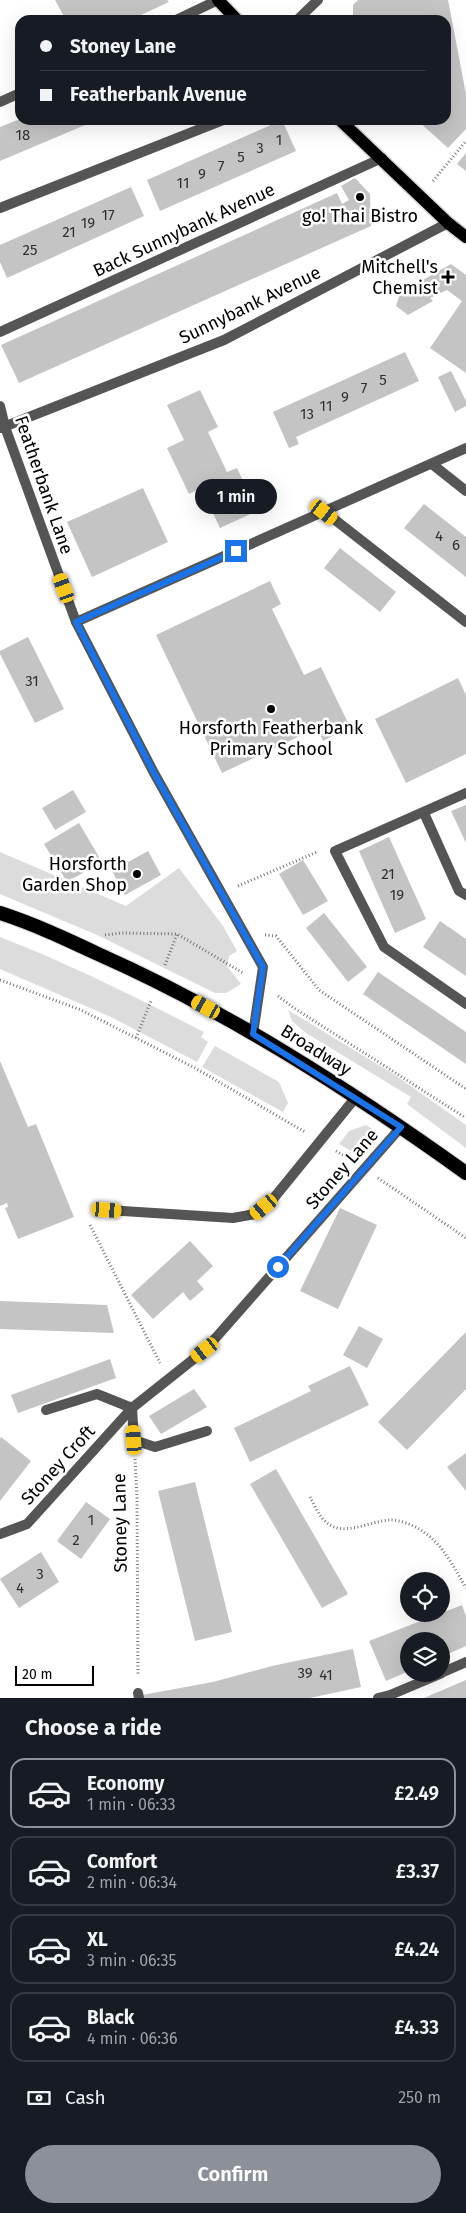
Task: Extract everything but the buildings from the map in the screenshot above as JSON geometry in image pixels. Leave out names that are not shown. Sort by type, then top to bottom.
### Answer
[{"type":"highway","name":"Broadway","points":[[0,913],[25,921],[159,980],[253,1034],[356,1097],[466,1174]]},
{"type":"main road","points":[[218,0],[232,15]]},
{"type":"main road","points":[[346,125],[448,223],[466,237]]},
{"type":"street","points":[[186,15],[218,0]]},
{"type":"street","points":[[302,15],[318,0]]},
{"type":"street","points":[[0,102],[15,95]]},
{"type":"street","points":[[0,208],[210,125]]},
{"type":"street","name":"Back Sunnybank Avenue","points":[[0,332],[382,158]]},
{"type":"street","name":"Sunnybank Avenue","points":[[3,428],[224,340],[448,223]]},
{"type":"street","name":"Featherbank Lane","points":[[0,406],[3,428],[76,622],[154,773],[263,967],[253,1034]]},
{"type":"street","points":[[76,622],[466,448]]},
{"type":"street","points":[[432,464],[466,491]]},
{"type":"street","points":[[324,512],[466,622]]},
{"type":"street","points":[[466,793],[335,851],[384,947],[466,1004]]},
{"type":"street","points":[[424,813],[459,891],[466,895]]},
{"type":"street","points":[[107,1210],[233,1218],[256,1214],[273,1199],[356,1097]]},
{"type":"street","name":"Stoney Lane","points":[[132,1408],[205,1350],[401,1127]]},
{"type":"street","points":[[46,1410],[97,1394],[132,1408],[134,1440],[155,1447],[207,1431]]},
{"type":"street","name":"Stoney Croft","points":[[0,1534],[27,1524],[132,1408]]},
{"type":"street","points":[[450,1670],[466,1662]]},
{"type":"street","points":[[378,1698],[422,1682]]},
{"type":"path","points":[[420,196],[466,141]]},
{"type":"path","points":[[221,894],[317,851],[335,851]]},
{"type":"path","points":[[243,932],[276,936],[318,990],[466,1089]]},
{"type":"path","points":[[0,980],[80,1010],[195,1068],[321,1141],[466,1238]]},
{"type":"path","points":[[90,1225],[168,1379]]},
{"type":"path","name":"Stoney Lane","points":[[134,1440],[138,1498],[138,1696]]},
{"type":"path","points":[[310,1497],[324,1520],[334,1527],[347,1529],[391,1520],[419,1528],[442,1548],[466,1588]]},
{"type":"shaded area","points":[[0,852],[126,906],[179,868],[223,926],[237,951],[229,956],[227,966],[241,984],[226,993],[215,993],[97,935],[0,894]]},
{"type":"shaded area","points":[[0,937],[78,970],[204,1032],[201,1037],[208,1042],[197,1062],[111,1017],[0,969]]},
{"type":"shaded area","points":[[288,1010],[395,1075],[466,1125],[466,1148],[407,1104],[411,1097],[306,1033],[292,1021]]},
{"type":"shaded area","points":[[215,1046],[279,1082],[288,1103],[283,1112],[202,1067]]},
{"type":"shaded area","points":[[366,1125],[372,1129],[377,1141],[366,1154],[358,1155],[339,1144],[349,1131]]},
{"type":"place","name":"go! Thai Bistro","points":[[360,197]]},
{"type":"place","name":"Mitchell's Chemist","points":[[448,277]]},
{"type":"place","name":"Horsforth Featherbank Primary School","points":[[271,709]]},
{"type":"place","name":"Horsforth Garden Shop","points":[[137,874]]},
{"type":"route","points":[[236,551],[76,622],[154,773],[263,967],[253,1034],[401,1127],[278,1267]]}]
